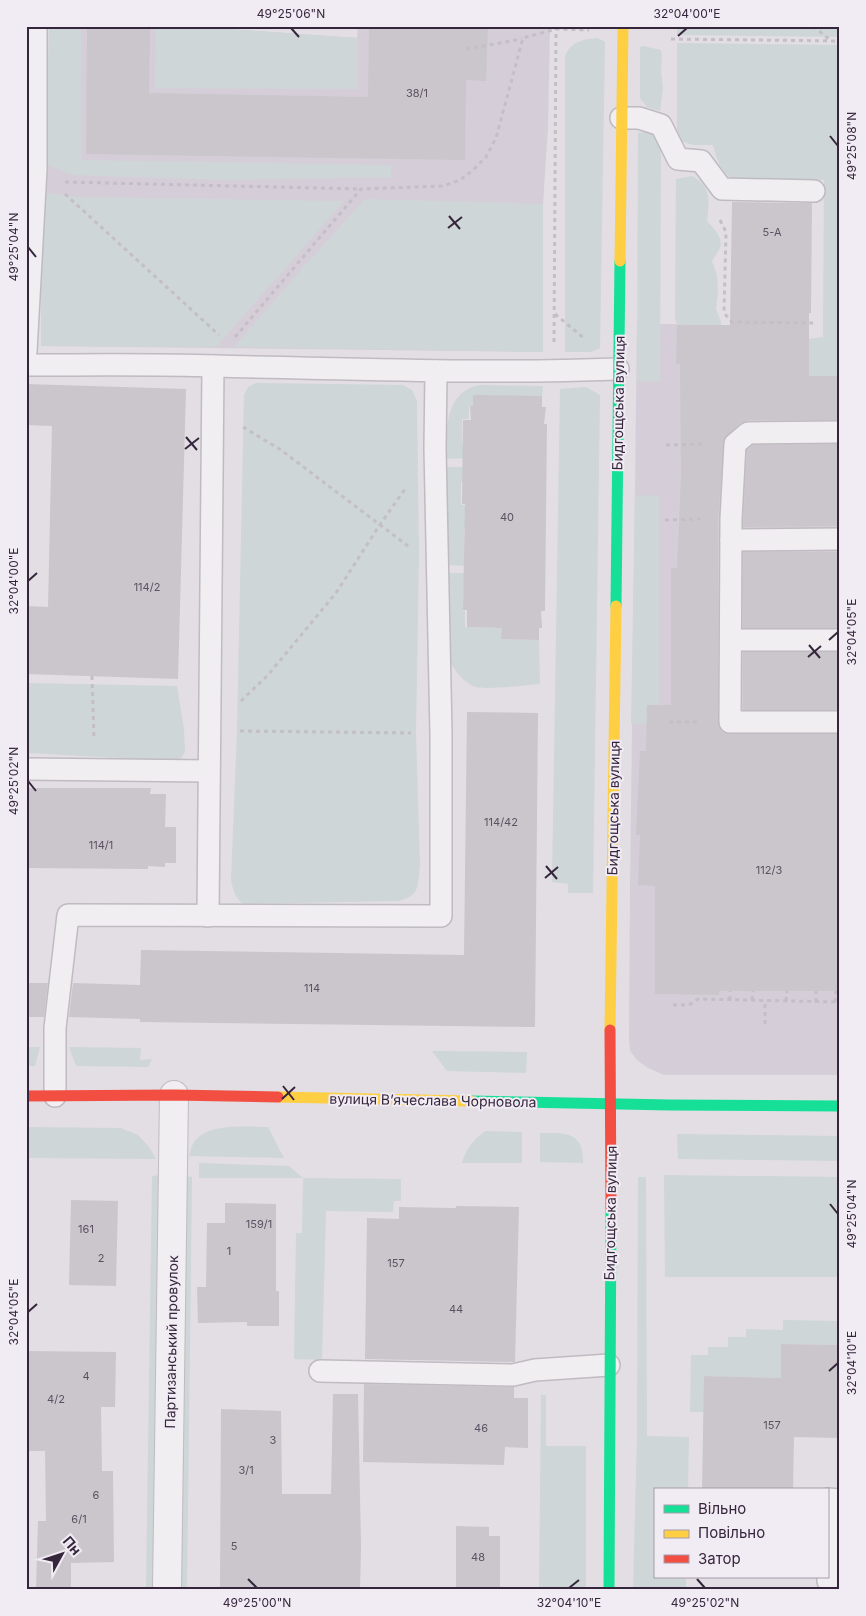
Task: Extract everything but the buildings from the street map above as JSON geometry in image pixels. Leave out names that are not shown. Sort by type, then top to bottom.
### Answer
[{"type":"street","name":"Бидгощська вулиця","points":[[609,1590],[610,1038],[623,26]]},
{"type":"street","name":"вулиця Вʼячеслава Чорновола","points":[[26,1096],[174,1095],[611,1104],[840,1106]]},
{"type":"street","name":"Партизанський провулок","points":[[167,1590],[174,1095]]},
{"type":"lane","points":[[26,352],[43,181],[36,26]]},
{"type":"lane","points":[[622,118],[639,118],[661,125],[678,159],[701,161],[722,189],[814,191]]},
{"type":"lane","points":[[26,365],[213,366],[436,371],[618,369]]},
{"type":"lane","points":[[208,916],[213,366]]},
{"type":"lane","points":[[56,1096],[55,1028],[68,915],[440,916],[440,734],[435,448],[436,371]]},
{"type":"lane","points":[[840,432],[748,433],[735,444],[731,519],[730,722],[840,722]]},
{"type":"lane","points":[[731,540],[840,540]]},
{"type":"lane","points":[[731,640],[840,640]]},
{"type":"lane","points":[[26,769],[208,770]]},
{"type":"lane","points":[[320,1371],[513,1374],[535,1370],[609,1365]]},
{"type":"lane","points":[[828,1581],[828,1499],[840,1500]]},
{"type":"path","points":[[813,26],[831,41]]},
{"type":"path","points":[[466,49],[523,38],[556,28],[595,30]]},
{"type":"path","points":[[554,371],[556,28]]},
{"type":"path","points":[[43,181],[362,188],[443,186],[460,180],[486,157],[496,138],[523,38]]},
{"type":"path","points":[[671,39],[840,41]]},
{"type":"path","points":[[43,181],[229,344]]},
{"type":"path","points":[[213,366],[229,344],[362,188]]},
{"type":"path","points":[[722,189],[720,221],[726,232],[724,312],[732,322],[814,323]]},
{"type":"path","points":[[725,262],[731,262]]},
{"type":"path","points":[[213,408],[282,450],[379,526],[437,567]]},
{"type":"path","points":[[666,445],[735,444]]},
{"type":"path","points":[[209,730],[268,675],[336,593],[379,526],[435,448]]},
{"type":"path","points":[[664,520],[731,519]]},
{"type":"path","points":[[92,676],[95,770]]},
{"type":"path","points":[[209,730],[440,734]]},
{"type":"path","points":[[730,990],[730,1000]]},
{"type":"path","points":[[752,1000],[753,990]]},
{"type":"path","points":[[786,991],[786,1001]]},
{"type":"path","points":[[816,991],[816,1002]]},
{"type":"path","points":[[673,1005],[689,1005],[698,999],[838,1002],[836,991]]},
{"type":"path","points":[[765,1001],[765,1024]]},
{"type":"shaded area","points":[[49,26],[186,26],[357,38],[358,26],[550,26],[548,128],[543,204],[543,352],[41,346],[41,267],[46,193]]},
{"type":"shaded area","points":[[49,26],[81,26],[81,160],[391,165],[391,177],[227,180],[73,175],[46,164]]},
{"type":"shaded area","points":[[156,26],[186,26],[358,38],[358,89],[155,88]]},
{"type":"shaded area","points":[[677,26],[840,26],[840,37],[677,35]]},
{"type":"shaded area","points":[[598,38],[605,42],[600,348],[591,352],[565,352],[565,56],[574,44],[583,40]]},
{"type":"shaded area","points":[[677,43],[840,45],[840,376],[809,376],[809,339],[823,337],[824,180],[732,179],[719,164],[713,145],[693,145],[677,140]]},
{"type":"shaded area","points":[[640,47],[661,50],[663,88],[660,111],[647,107],[640,98]]},
{"type":"shaded area","points":[[648,132],[656,135],[661,142],[660,382],[637,381],[638,133]]},
{"type":"shaded area","points":[[692,176],[706,190],[708,195],[707,221],[718,234],[721,242],[719,250],[712,261],[717,275],[716,309],[721,322],[721,328],[692,349],[692,324],[677,325],[675,318],[676,179]]},
{"type":"shaded area","points":[[46,193],[75,197],[344,201],[216,347],[41,346],[41,267]]},
{"type":"shaded area","points":[[365,199],[543,204],[543,352],[234,347]]},
{"type":"shaded area","points":[[637,324],[692,324],[760,378],[840,376],[840,1075],[664,1075],[648,1068],[637,1060],[630,1051],[630,886]]},
{"type":"shaded area","points":[[256,383],[403,385],[412,390],[417,401],[419,555],[416,734],[420,866],[415,893],[399,901],[243,904],[236,896],[231,880],[237,731],[244,395],[248,387]]},
{"type":"shaded area","points":[[480,385],[543,386],[542,396],[473,396],[473,406],[469,406],[469,419],[462,419],[462,443],[468,444],[467,458],[447,459],[448,425],[453,404],[468,389]]},
{"type":"shaded area","points":[[586,387],[600,395],[593,893],[568,893],[568,884],[552,882],[560,389]]},
{"type":"shaded area","points":[[447,467],[467,467],[467,481],[461,482],[461,505],[469,505],[469,529],[464,529],[464,548],[469,566],[445,565]]},
{"type":"shaded area","points":[[635,495],[659,496],[659,705],[647,723],[631,724]]},
{"type":"shaded area","points":[[447,573],[467,573],[467,590],[463,591],[465,627],[502,628],[502,639],[539,640],[540,684],[495,688],[478,687],[473,686],[458,673],[447,657]]},
{"type":"shaded area","points":[[26,683],[177,686],[184,729],[185,752],[179,761],[26,753]]},
{"type":"shaded area","points":[[26,1047],[40,1047],[35,1066],[26,1066]]},
{"type":"shaded area","points":[[69,1047],[141,1048],[140,1060],[152,1059],[148,1067],[76,1066]]},
{"type":"shaded area","points":[[432,1051],[527,1052],[526,1073],[447,1071]]},
{"type":"shaded area","points":[[26,1127],[121,1128],[138,1135],[149,1147],[156,1159],[26,1158]]},
{"type":"shaded area","points":[[227,1127],[268,1127],[284,1158],[189,1156],[193,1144],[207,1132]]},
{"type":"shaded area","points":[[485,1131],[522,1132],[522,1163],[462,1163],[470,1145]]},
{"type":"shaded area","points":[[540,1133],[565,1134],[576,1139],[580,1145],[583,1163],[540,1162]]},
{"type":"shaded area","points":[[677,1134],[840,1136],[840,1161],[678,1159]]},
{"type":"shaded area","points":[[199,1163],[289,1166],[303,1178],[199,1178]]},
{"type":"shaded area","points":[[160,1175],[156,1590],[146,1590],[152,1176]]},
{"type":"shaded area","points":[[664,1175],[840,1177],[840,1277],[665,1277]]},
{"type":"shaded area","points":[[184,1176],[192,1177],[187,1590],[178,1590]]},
{"type":"shaded area","points":[[638,1177],[646,1177],[647,1436],[689,1437],[688,1488],[654,1488],[654,1578],[686,1578],[686,1590],[633,1590],[637,1436]]},
{"type":"shaded area","points":[[303,1178],[401,1179],[401,1201],[394,1201],[393,1212],[326,1211],[322,1360],[294,1359],[296,1233],[302,1233]]},
{"type":"shaded area","points":[[783,1320],[840,1321],[840,1345],[781,1344],[781,1378],[704,1376],[704,1412],[690,1412],[691,1355],[708,1355],[708,1347],[728,1347],[728,1337],[746,1337],[746,1329],[783,1330]]},
{"type":"shaded area","points":[[541,1395],[546,1395],[546,1446],[586,1446],[586,1590],[539,1590]]},
{"type":"traffic: fast","points":[[616,606],[620,261]]},
{"type":"traffic: fast","points":[[471,1101],[840,1106]]},
{"type":"traffic: fast","points":[[609,1590],[611,1207]]},
{"type":"traffic: slow","points":[[620,261],[623,26]]},
{"type":"traffic: slow","points":[[610,1030],[616,606]]},
{"type":"traffic: slow","points":[[278,1097],[471,1101]]},
{"type":"traffic: jam","points":[[610,1030],[611,1207]]},
{"type":"traffic: jam","points":[[26,1096],[174,1095],[278,1097]]}]
